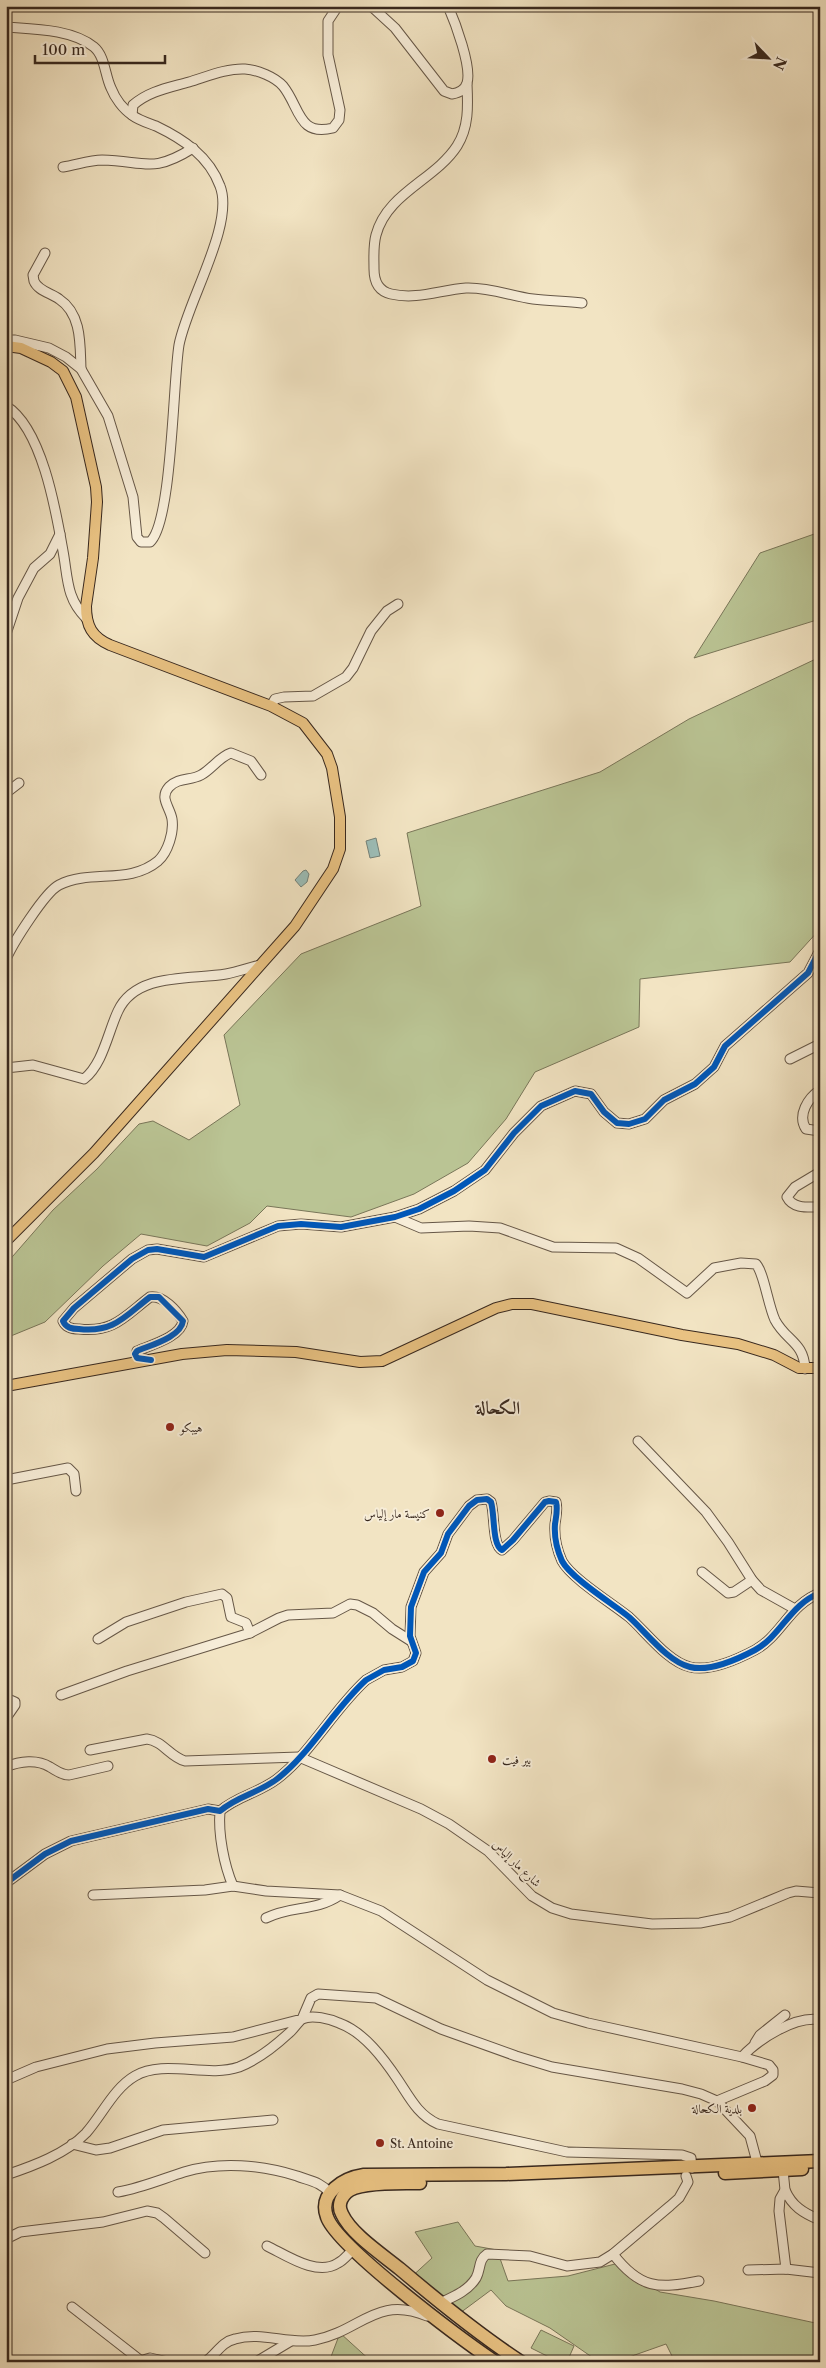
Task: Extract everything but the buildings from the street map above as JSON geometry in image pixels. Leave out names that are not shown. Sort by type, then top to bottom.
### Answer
[{"type":"highway","points":[[521,2362],[495,2345],[440,2303],[347,2223],[342,2215],[340,2205],[349,2190],[360,2186],[404,2183],[689,2172],[757,2162],[820,2161]]},
{"type":"highway","points":[[495,2362],[432,2315],[353,2250],[336,2232],[327,2217],[326,2200],[330,2193],[348,2178],[364,2174],[689,2172],[820,2169]]},
{"type":"main road","points":[[6,346],[34,353],[51,362],[63,371],[76,397],[96,487],[97,502],[93,558],[86,618],[92,632],[101,641],[271,706],[303,723],[327,754],[337,791],[340,849],[333,869],[295,926],[94,1153],[6,1241]]},
{"type":"main road","points":[[6,1386],[189,1353],[246,1350],[296,1352],[360,1362],[382,1361],[496,1308],[512,1304],[532,1304],[682,1335],[738,1344],[774,1355],[799,1368],[820,1368]]},
{"type":"street","points":[[132,115],[132,105],[144,95],[216,74],[244,69],[259,72],[283,86],[300,118],[311,128],[323,130],[333,128],[339,120],[340,110],[328,55],[328,21],[338,6]]},
{"type":"street","points":[[371,6],[395,28],[444,91],[457,93],[467,84]]},
{"type":"street","points":[[448,6],[463,51],[468,74],[468,114],[463,136],[444,162],[398,198],[381,222],[374,244],[374,277],[377,284],[381,290],[390,294],[410,297],[466,288],[532,299],[582,303]]},
{"type":"street","points":[[6,27],[47,30],[68,35],[94,47],[100,54],[111,89],[117,100],[132,115],[184,140],[206,162],[221,187],[224,203],[222,223],[186,318],[179,346],[169,460],[162,514],[157,532],[150,542],[141,542],[137,537],[133,497],[108,416],[81,369],[66,357],[49,348],[15,340],[6,340]]},
{"type":"street","points":[[63,167],[100,160],[149,165],[166,163],[193,148]]},
{"type":"street","points":[[45,252],[33,275],[34,281],[41,289],[59,298],[70,310],[80,338],[81,369]]},
{"type":"street","points":[[6,406],[26,428],[43,464],[60,534],[74,606],[86,618]]},
{"type":"street","points":[[6,634],[22,590],[34,568],[50,554],[60,534]]},
{"type":"street","points":[[271,706],[275,699],[313,696],[346,677],[353,668],[371,631],[387,612],[398,604]]},
{"type":"street","points":[[6,959],[45,898],[59,885],[76,880],[142,872],[160,859],[168,844],[172,830],[172,818],[165,801],[165,793],[173,784],[181,779],[201,775],[226,754],[231,753],[251,761],[261,775]]},
{"type":"street","points":[[6,793],[19,783]]},
{"type":"street","points":[[151,1360],[137,1358],[137,1351],[175,1333],[184,1321],[159,1298],[150,1297],[120,1322],[108,1328],[98,1330],[75,1329],[69,1328],[63,1321],[74,1308],[141,1253],[157,1249],[204,1258],[278,1226],[301,1224],[342,1227],[395,1217],[429,1204],[479,1175],[490,1166],[533,1112],[563,1095],[576,1091],[591,1094],[610,1118],[622,1124],[645,1118],[664,1100],[695,1084],[714,1067],[725,1046],[808,973],[820,950]]},
{"type":"street","points":[[6,1068],[33,1065],[84,1079],[92,1071],[100,1055],[120,1007],[130,995],[147,984],[186,977],[226,974],[260,966]]},
{"type":"street","points":[[790,1059],[820,1044]]},
{"type":"street","points":[[820,1090],[808,1101],[802,1118],[806,1129],[820,1131]]},
{"type":"street","points":[[820,1172],[795,1187],[787,1197],[791,1203],[798,1206],[820,1207]]},
{"type":"street","points":[[395,1217],[421,1228],[476,1226],[500,1228],[553,1247],[616,1248],[638,1258],[687,1293],[714,1268],[740,1263],[756,1264],[762,1273],[766,1294],[774,1317],[781,1328],[803,1352],[806,1369]]},
{"type":"street","points":[[638,1441],[706,1512],[752,1580],[761,1590],[795,1609]]},
{"type":"street","points":[[6,1480],[68,1468],[74,1474],[76,1491]]},
{"type":"street","points":[[233,1886],[228,1875],[219,1823],[220,1811],[230,1802],[257,1792],[277,1779],[299,1757],[366,1680],[384,1670],[406,1666],[413,1661],[416,1653],[411,1641],[411,1607],[424,1572],[441,1553],[448,1534],[469,1506],[482,1499],[492,1502],[496,1545],[502,1550],[513,1540],[545,1502],[552,1500],[556,1502],[555,1534],[563,1563],[574,1574],[630,1618],[676,1661],[690,1667],[703,1668],[716,1665],[756,1649],[769,1641],[795,1609],[820,1593]]},
{"type":"street","points":[[702,1572],[724,1592],[728,1593],[734,1592],[752,1580]]},
{"type":"street","points":[[98,1639],[126,1622],[186,1602],[222,1594],[226,1598],[231,1617],[246,1624],[250,1633]]},
{"type":"street","points":[[61,1696],[127,1671],[250,1633],[288,1615],[333,1613],[350,1604],[373,1613],[392,1629],[411,1641]]},
{"type":"street","points":[[6,1698],[15,1702],[16,1705],[6,1718]]},
{"type":"street","points":[[90,1750],[147,1739],[156,1741],[174,1757],[185,1761],[299,1757]]},
{"type":"street","name":"شارع مار إلياس","points":[[299,1757],[421,1808],[449,1824],[488,1851],[532,1896],[561,1912],[652,1924],[700,1923],[730,1917],[788,1892],[820,1893]]},
{"type":"street","points":[[6,1767],[26,1761],[36,1762],[46,1764],[64,1775],[69,1775],[108,1766]]},
{"type":"street","points":[[6,1883],[45,1854],[71,1841],[208,1809],[220,1811]]},
{"type":"street","points":[[93,1895],[205,1890],[233,1886],[266,1891],[340,1895],[381,1911],[487,1980],[531,2004],[553,2013],[588,2023],[742,2057],[769,2065],[773,2070],[773,2075],[750,2088],[717,2101]]},
{"type":"street","points":[[266,1918],[286,1910],[324,1904],[340,1895]]},
{"type":"street","points":[[6,2175],[30,2166],[72,2144],[84,2134],[125,2084],[136,2075],[165,2069],[216,2071],[240,2066],[278,2042],[302,2020],[311,1998],[318,1994],[370,1996],[441,2029],[516,2056],[572,2071],[682,2089],[717,2101],[750,2136],[757,2162]]},
{"type":"street","points":[[754,2046],[757,2037],[785,2015]]},
{"type":"street","points":[[6,2080],[36,2068],[107,2049],[154,2043],[234,2037],[302,2020],[328,2019],[355,2031],[384,2063],[422,2115],[438,2124],[566,2152],[687,2156],[691,2158],[688,2182],[679,2198],[613,2254],[600,2262],[573,2266],[561,2265],[530,2256],[487,2254],[480,2262],[478,2274],[472,2283],[458,2295],[440,2303]]},
{"type":"street","points":[[742,2057],[754,2046],[800,2021],[807,2019],[820,2020]]},
{"type":"street","points":[[72,2144],[96,2150],[110,2148],[163,2130],[273,2120]]},
{"type":"street","points":[[118,2192],[144,2186],[198,2168],[229,2166],[261,2168],[292,2175],[324,2185],[330,2193]]},
{"type":"street","points":[[783,2170],[785,2190],[796,2207],[820,2220]]},
{"type":"street","points":[[785,2190],[780,2199],[779,2211],[786,2269]]},
{"type":"street","points":[[6,2239],[20,2232],[103,2222],[147,2211],[157,2213],[206,2253]]},
{"type":"street","points":[[267,2246],[305,2264],[318,2267],[337,2264],[353,2250]]},
{"type":"street","points":[[613,2254],[631,2275],[654,2286],[666,2287],[699,2281]]},
{"type":"street","points":[[748,2270],[786,2269],[820,2273]]},
{"type":"street","points":[[72,2307],[138,2361],[150,2358],[168,2362]]},
{"type":"street","points":[[205,2362],[227,2341],[236,2338],[248,2336],[304,2341],[328,2336],[383,2311],[397,2308],[428,2316],[432,2315]]},
{"type":"street","points":[[256,2362],[291,2341]]},
{"type":"green space","points":[[820,532],[820,619],[694,658],[760,553]]},
{"type":"green space","points":[[820,657],[820,929],[790,962],[640,979],[639,1027],[535,1072],[506,1119],[468,1163],[414,1194],[351,1217],[267,1206],[250,1223],[207,1246],[141,1234],[103,1266],[45,1322],[6,1338],[6,1264],[53,1210],[97,1169],[139,1124],[153,1121],[189,1140],[240,1105],[224,1035],[301,954],[421,906],[407,833],[600,772],[689,719]]},
{"type":"green space","points":[[458,2222],[475,2246],[497,2250],[508,2281],[568,2276],[615,2264],[660,2292],[714,2301],[820,2324],[820,2362],[675,2362],[666,2344],[615,2362],[599,2362],[550,2328],[506,2306],[491,2290],[456,2316],[408,2280],[432,2258],[415,2232]]},
{"type":"green space","points":[[541,2330],[574,2346],[567,2362],[559,2362],[531,2348]]},
{"type":"green space","points":[[340,2333],[372,2362],[329,2362]]},
{"type":"water","points":[[376,838],[380,856],[370,858],[366,841]]},
{"type":"water","points":[[306,870],[309,874],[307,882],[301,887],[295,880]]},
{"type":"cycle path","points":[[151,1360],[137,1358],[135,1354],[137,1351],[177,1332],[183,1321],[159,1297],[150,1297],[126,1317],[110,1326],[91,1330],[72,1328],[68,1327],[63,1321],[74,1308],[132,1259],[148,1250],[157,1249],[204,1257],[278,1226],[301,1224],[341,1227],[395,1217],[419,1209],[454,1191],[485,1170],[514,1133],[541,1106],[575,1091],[591,1094],[604,1112],[617,1123],[629,1124],[645,1119],[664,1100],[695,1084],[714,1067],[725,1046],[808,973],[820,950]]},
{"type":"cycle path","points":[[6,1883],[45,1854],[71,1841],[208,1809],[220,1811],[277,1779],[300,1757],[343,1704],[366,1680],[384,1670],[402,1667],[413,1661],[416,1653],[410,1636],[411,1607],[424,1572],[441,1553],[448,1534],[469,1506],[477,1500],[487,1499],[491,1502],[495,1536],[502,1550],[513,1540],[545,1502],[556,1502],[555,1539],[560,1557],[567,1568],[583,1583],[629,1617],[666,1653],[690,1667],[706,1668],[715,1666],[732,1661],[755,1650],[772,1637],[793,1612],[810,1598],[820,1593]]},
{"type":"place","name":"هيبكو","points":[[170,1427]]},
{"type":"place","name":"كنيسة مار إلياس","points":[[440,1513]]},
{"type":"place","name":"بير فيت","points":[[492,1759]]},
{"type":"place","name":"بلدية الكحالة","points":[[752,2108]]},
{"type":"place","name":"St. Antoine","points":[[380,2143]]},
{"type":"district","name":"الكحالة","points":[[498,1408]]}]
